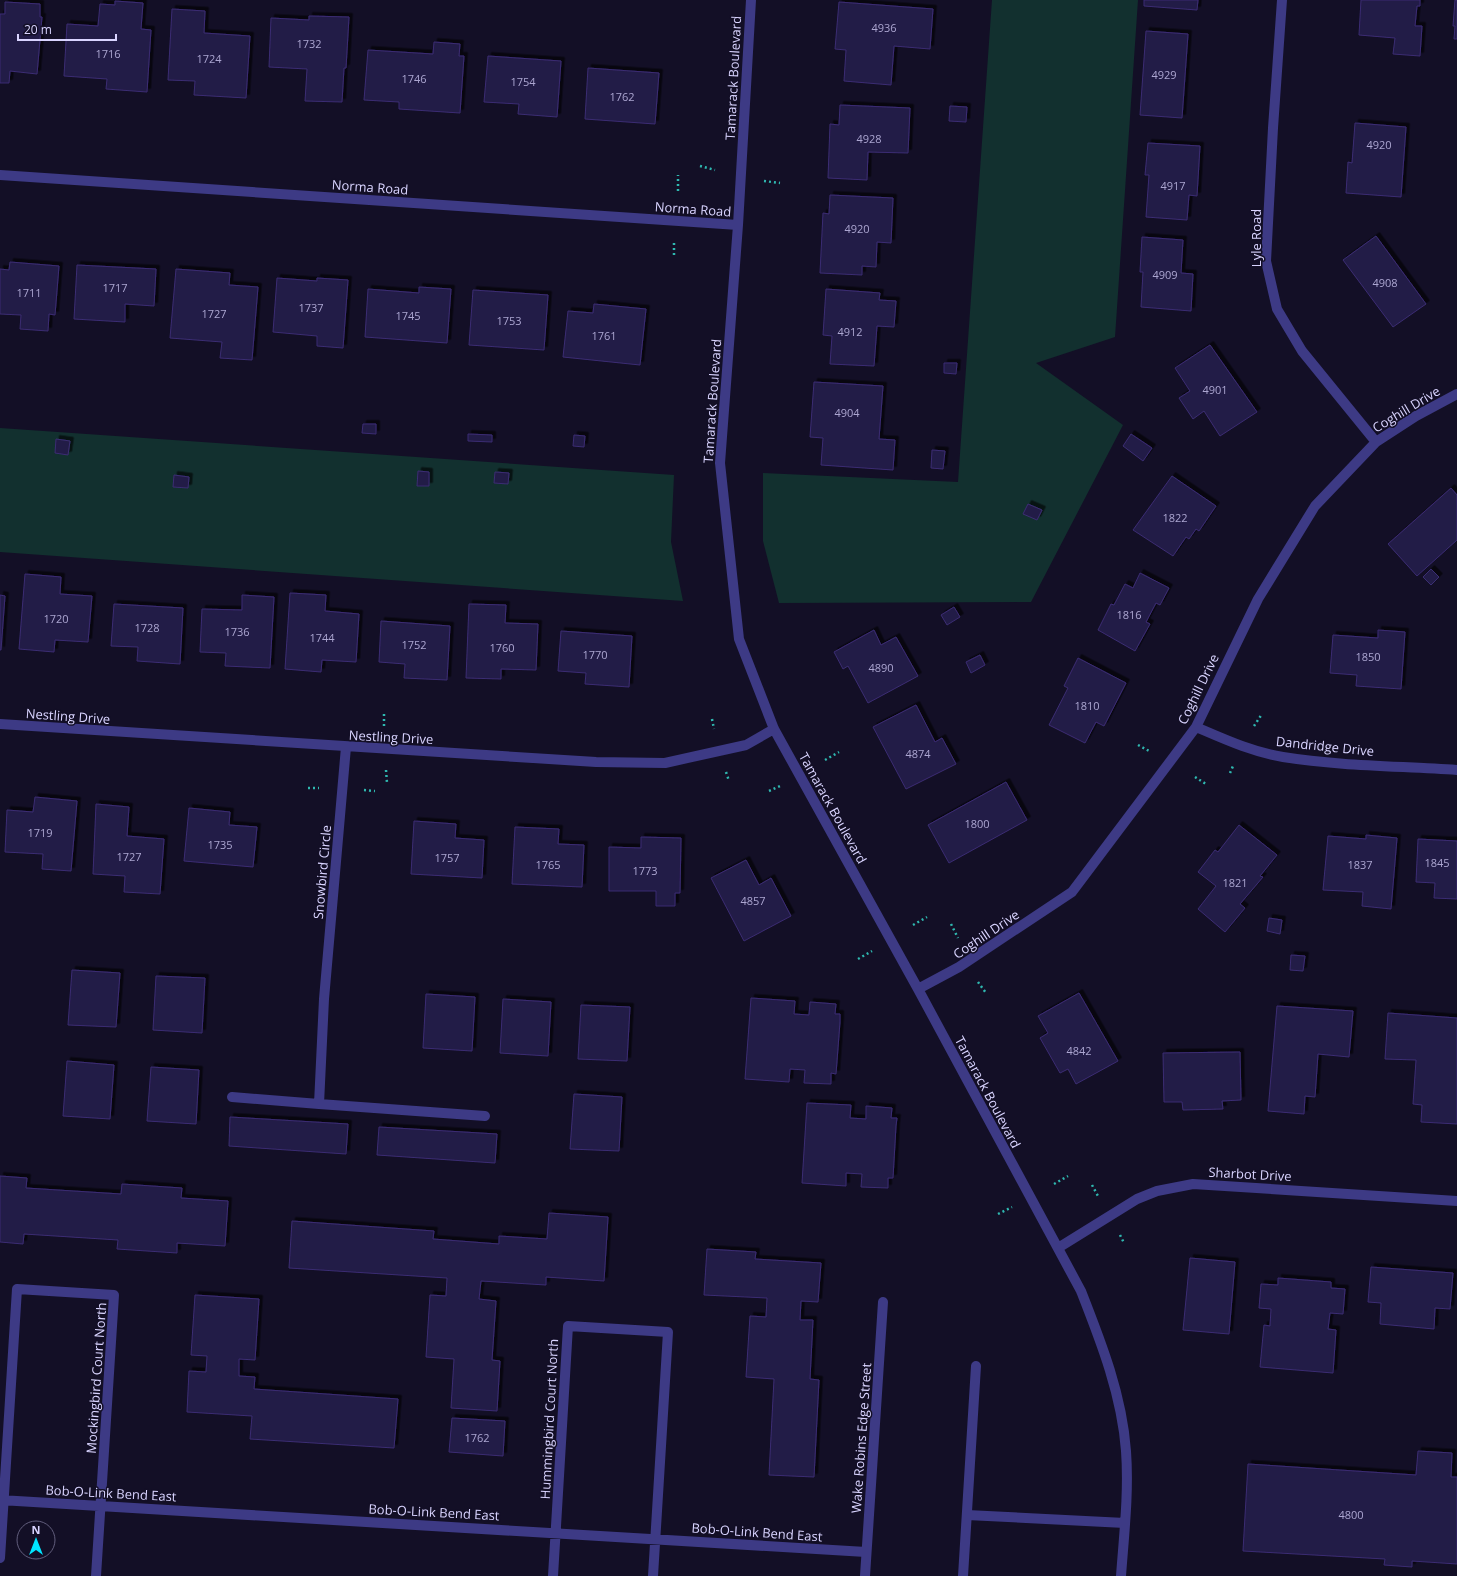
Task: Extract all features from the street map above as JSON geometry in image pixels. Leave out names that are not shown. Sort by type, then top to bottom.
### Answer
[{"type":"street","name":"Tamarack Boulevard","points":[[751,0],[738,225],[720,463],[739,639],[774,729],[918,989],[1081,1291],[1101,1342],[1118,1397],[1126,1451],[1125,1523],[1121,1576]]},
{"type":"street","name":"Lyle Road","points":[[1282,0],[1272,128],[1266,261],[1277,309],[1302,351],[1376,442]]},
{"type":"street","name":"Norma Road","points":[[0,175],[738,225]]},
{"type":"street","name":"Coghill Drive","points":[[918,989],[959,967],[1072,892],[1196,727],[1258,599],[1315,506],[1376,442],[1416,416],[1457,394]]},
{"type":"street","name":"Nestling Drive","points":[[0,724],[596,762],[665,763],[746,745],[774,729]]},
{"type":"street","name":"Dandridge Drive","points":[[1196,727],[1237,745],[1282,757],[1326,762],[1457,770]]},
{"type":"street","name":"Snowbird Circle","points":[[319,1104],[324,999],[346,747]]},
{"type":"street","points":[[232,1097],[485,1116]]},
{"type":"street","name":"Sharbot Drive","points":[[1058,1248],[1137,1199],[1157,1190],[1193,1184],[1457,1201]]},
{"type":"street","name":"Mockingbird Court North","points":[[2,1500],[18,1289],[114,1295],[100,1506]]},
{"type":"street","name":"Wake Robins Edge Street","points":[[865,1576],[883,1302]]},
{"type":"street","name":"Hummingbird Court North","points":[[555,1532],[568,1326],[606,1328],[668,1332],[656,1538]]},
{"type":"street","points":[[963,1576],[976,1366]]},
{"type":"street","points":[[0,1558],[2,1500]]},
{"type":"street","name":"Bob-O-Link Bend East","points":[[2,1500],[656,1538],[866,1552]]},
{"type":"street","points":[[96,1576],[100,1506]]},
{"type":"street","points":[[967,1515],[1125,1523]]},
{"type":"street","points":[[553,1576],[555,1532]]},
{"type":"street","points":[[653,1576],[656,1538]]},
{"type":"path","points":[[700,166],[715,170]]},
{"type":"path","points":[[678,174],[678,191]]},
{"type":"path","points":[[764,181],[780,183]]},
{"type":"path","points":[[674,240],[674,255]]},
{"type":"path","points":[[384,714],[384,728]]},
{"type":"path","points":[[1254,726],[1262,714]]},
{"type":"path","points":[[712,719],[715,733]]},
{"type":"path","points":[[1138,745],[1153,753]]},
{"type":"path","points":[[825,760],[839,752]]},
{"type":"path","points":[[386,769],[386,783]]},
{"type":"path","points":[[725,770],[729,781]]},
{"type":"path","points":[[1195,777],[1206,784]]},
{"type":"path","points":[[769,792],[783,784]]},
{"type":"path","points":[[308,788],[322,788]]},
{"type":"path","points":[[362,790],[375,792]]},
{"type":"path","points":[[914,925],[927,917]]},
{"type":"path","points":[[950,924],[958,938]]},
{"type":"path","points":[[858,959],[873,951]]},
{"type":"path","points":[[978,982],[986,993]]},
{"type":"path","points":[[1054,1184],[1068,1176]]},
{"type":"path","points":[[1092,1185],[1098,1196]]},
{"type":"path","points":[[998,1214],[1012,1207]]},
{"type":"green space","points":[[992,0],[1138,0],[1115,337],[1036,363],[1123,425],[1031,602],[779,603],[763,541],[763,473],[958,482]]},
{"type":"green space","points":[[0,428],[674,475],[671,542],[683,601],[0,552]]},
{"type":"building","points":[[1144,0],[1198,0],[1197,10],[1144,6]]},
{"type":"building","points":[[1361,0],[1420,0],[1420,6],[1417,6],[1415,26],[1422,26],[1420,56],[1393,54],[1395,38],[1359,35]]},
{"type":"building","points":[[1455,0],[1457,0],[1457,39],[1454,39],[1455,26],[1453,26]]},
{"type":"building","points":[[115,1],[143,3],[141,29],[151,30],[147,92],[106,89],[107,79],[64,76],[67,24],[98,26],[100,4],[115,5]]},
{"type":"building","points":[[5,2],[40,4],[40,17],[42,17],[37,74],[10,71],[9,83],[0,83],[0,14],[5,14]]},
{"type":"building","points":[[839,2],[933,9],[930,49],[894,46],[891,85],[844,81],[846,50],[835,49]]},
{"type":"building","points":[[172,9],[205,11],[204,33],[250,36],[246,98],[194,95],[195,81],[168,80]]},
{"type":"building","points":[[309,16],[349,17],[342,102],[305,101],[307,69],[269,67],[271,18],[309,20]]},
{"type":"building","points":[[1146,31],[1188,34],[1182,118],[1140,115]]},
{"type":"building","points":[[434,42],[460,44],[459,56],[464,56],[460,113],[399,109],[399,102],[364,100],[368,50],[433,54]]},
{"type":"building","points":[[488,56],[561,61],[557,117],[518,114],[519,104],[484,102]]},
{"type":"building","points":[[588,68],[659,73],[655,124],[585,119]]},
{"type":"building","points":[[840,105],[910,108],[908,153],[868,152],[867,180],[828,178],[830,124],[839,125]]},
{"type":"building","points":[[950,106],[967,107],[966,122],[949,121]]},
{"type":"building","points":[[1355,123],[1406,127],[1401,197],[1346,193],[1348,162],[1352,163]]},
{"type":"building","points":[[1148,143],[1200,146],[1197,196],[1189,195],[1187,220],[1146,217],[1149,175],[1145,175]]},
{"type":"building","points":[[830,195],[893,198],[891,243],[877,242],[876,267],[862,266],[862,275],[820,273],[823,213],[829,214]]},
{"type":"building","points":[[1376,236],[1426,304],[1393,327],[1343,260]]},
{"type":"building","points":[[1142,237],[1183,240],[1181,273],[1193,274],[1191,311],[1141,307],[1143,272],[1140,272]]},
{"type":"building","points":[[10,262],[59,266],[55,315],[49,314],[48,331],[20,329],[21,315],[0,314],[0,269],[9,270]]},
{"type":"building","points":[[77,265],[156,269],[154,306],[125,304],[125,322],[74,319]]},
{"type":"building","points":[[176,269],[230,273],[229,285],[258,287],[252,360],[220,358],[222,342],[170,338]]},
{"type":"building","points":[[277,278],[317,281],[317,278],[348,280],[343,348],[317,346],[317,336],[273,332]]},
{"type":"building","points":[[419,287],[451,289],[447,343],[365,337],[368,289],[419,293]]},
{"type":"building","points":[[826,289],[880,293],[879,300],[896,301],[894,327],[877,326],[874,366],[830,364],[832,336],[823,335]]},
{"type":"building","points":[[473,290],[548,295],[544,350],[469,345]]},
{"type":"building","points":[[594,304],[646,309],[640,365],[563,357],[568,311],[593,313]]},
{"type":"building","points":[[1210,345],[1257,412],[1220,436],[1204,411],[1193,419],[1179,398],[1190,391],[1175,368]]},
{"type":"building","points":[[944,363],[957,363],[956,374],[944,373]]},
{"type":"building","points":[[814,382],[883,386],[879,439],[895,440],[893,470],[821,465],[823,438],[810,437]]},
{"type":"building","points":[[363,424],[376,424],[376,434],[362,433]]},
{"type":"building","points":[[468,434],[492,435],[492,442],[468,441]]},
{"type":"building","points":[[1131,434],[1152,448],[1143,461],[1123,446]]},
{"type":"building","points":[[574,435],[585,436],[584,447],[573,446]]},
{"type":"building","points":[[56,439],[70,441],[68,455],[55,453]]},
{"type":"building","points":[[932,450],[945,451],[943,469],[931,468]]},
{"type":"building","points":[[418,471],[429,472],[429,486],[417,486]]},
{"type":"building","points":[[495,472],[509,473],[508,484],[494,483]]},
{"type":"building","points":[[174,475],[189,477],[188,488],[173,487]]},
{"type":"building","points":[[1172,476],[1216,506],[1199,531],[1196,529],[1189,539],[1186,537],[1173,556],[1133,530]]},
{"type":"building","points":[[1451,488],[1457,495],[1457,540],[1417,576],[1388,544]]},
{"type":"building","points":[[1028,504],[1042,510],[1037,520],[1023,514]]},
{"type":"building","points":[[1431,569],[1439,577],[1431,585],[1423,577]]},
{"type":"building","points":[[1140,573],[1169,588],[1160,605],[1156,603],[1146,622],[1150,624],[1135,651],[1098,630],[1111,604],[1114,605],[1125,584],[1133,588]]},
{"type":"building","points":[[25,574],[61,577],[60,594],[92,596],[88,642],[55,640],[54,652],[19,649]]},
{"type":"building","points":[[290,593],[326,595],[325,611],[359,614],[356,662],[322,660],[321,672],[285,669]]},
{"type":"building","points":[[0,595],[5,596],[1,650],[0,650]]},
{"type":"building","points":[[242,595],[274,597],[270,668],[225,666],[226,653],[200,652],[202,609],[242,610]]},
{"type":"building","points":[[114,604],[183,608],[180,664],[137,661],[138,647],[111,646]]},
{"type":"building","points":[[469,604],[506,605],[505,623],[538,624],[536,670],[501,669],[501,679],[466,678]]},
{"type":"building","points":[[954,607],[960,617],[947,625],[941,615]]},
{"type":"building","points":[[381,621],[450,626],[447,680],[404,678],[405,664],[379,662]]},
{"type":"building","points":[[874,630],[881,645],[896,637],[918,676],[868,703],[848,666],[843,669],[834,652]]},
{"type":"building","points":[[1378,630],[1405,632],[1401,689],[1356,686],[1357,675],[1330,673],[1333,635],[1378,638]]},
{"type":"building","points":[[561,631],[632,636],[629,687],[585,684],[586,673],[558,671]]},
{"type":"building","points":[[980,655],[985,665],[971,673],[966,662]]},
{"type":"building","points":[[1078,658],[1126,683],[1104,726],[1096,722],[1085,743],[1049,725],[1068,688],[1064,686]]},
{"type":"building","points":[[916,705],[935,742],[942,738],[956,764],[906,789],[873,727]]},
{"type":"building","points":[[1006,782],[1027,820],[949,863],[928,825]]},
{"type":"building","points":[[35,797],[77,801],[71,871],[42,869],[43,854],[5,852],[7,810],[33,812]]},
{"type":"building","points":[[96,804],[129,807],[127,836],[164,839],[160,894],[124,892],[125,876],[93,874]]},
{"type":"building","points":[[189,808],[230,812],[229,825],[257,827],[253,867],[184,861]]},
{"type":"building","points":[[414,821],[456,824],[455,838],[484,840],[482,878],[411,874]]},
{"type":"building","points":[[1239,825],[1277,855],[1260,876],[1263,877],[1240,904],[1245,908],[1225,932],[1198,909],[1216,886],[1198,872],[1215,850],[1218,852]]},
{"type":"building","points":[[515,827],[559,829],[558,844],[584,845],[582,887],[512,884]]},
{"type":"building","points":[[1366,835],[1397,838],[1391,909],[1362,906],[1363,892],[1323,890],[1328,836],[1366,839]]},
{"type":"building","points":[[641,837],[681,838],[680,893],[675,893],[675,906],[656,906],[656,891],[609,891],[609,847],[641,848]]},
{"type":"building","points":[[1418,839],[1457,841],[1457,899],[1434,898],[1435,883],[1416,882]]},
{"type":"building","points":[[746,860],[759,885],[771,878],[791,916],[744,941],[711,878]]},
{"type":"building","points":[[1269,918],[1282,920],[1280,934],[1267,931]]},
{"type":"building","points":[[1291,955],[1305,956],[1303,971],[1290,970]]},
{"type":"building","points":[[72,970],[120,973],[116,1027],[68,1025]]},
{"type":"building","points":[[156,976],[205,978],[202,1033],[153,1030]]},
{"type":"building","points":[[1079,993],[1118,1061],[1076,1084],[1068,1069],[1060,1073],[1040,1038],[1048,1033],[1038,1016]]},
{"type":"building","points":[[426,994],[475,997],[472,1051],[423,1048]]},
{"type":"building","points":[[751,998],[795,1001],[794,1014],[809,1015],[810,1002],[836,1004],[835,1014],[840,1014],[840,1022],[836,1074],[831,1073],[831,1084],[804,1083],[805,1070],[790,1069],[789,1082],[745,1079]]},
{"type":"building","points":[[503,999],[551,1002],[548,1056],[500,1053]]},
{"type":"building","points":[[581,1005],[630,1007],[627,1061],[578,1059]]},
{"type":"building","points":[[1277,1006],[1353,1011],[1349,1057],[1318,1054],[1315,1097],[1305,1096],[1304,1114],[1268,1111]]},
{"type":"building","points":[[1388,1013],[1457,1018],[1457,1124],[1421,1122],[1422,1105],[1413,1104],[1416,1060],[1385,1059]]},
{"type":"building","points":[[1240,1052],[1241,1100],[1222,1101],[1223,1109],[1183,1110],[1182,1102],[1164,1102],[1163,1053]]},
{"type":"building","points":[[67,1061],[114,1065],[110,1119],[63,1116]]},
{"type":"building","points":[[151,1067],[199,1070],[196,1124],[147,1121]]},
{"type":"building","points":[[574,1094],[622,1097],[619,1151],[570,1149]]},
{"type":"building","points":[[807,1103],[851,1105],[850,1118],[866,1119],[866,1106],[892,1108],[891,1118],[897,1118],[893,1178],[888,1178],[888,1188],[861,1187],[862,1174],[846,1173],[846,1186],[802,1183]]},
{"type":"building","points":[[230,1117],[348,1124],[346,1154],[229,1146]]},
{"type":"building","points":[[379,1127],[497,1134],[495,1163],[377,1155]]},
{"type":"building","points":[[0,1176],[27,1178],[26,1188],[121,1194],[122,1184],[182,1188],[181,1198],[228,1201],[225,1246],[177,1243],[177,1253],[117,1249],[118,1240],[24,1234],[23,1244],[0,1242]]},
{"type":"building","points":[[549,1213],[608,1217],[604,1281],[546,1277],[546,1285],[481,1281],[479,1299],[496,1301],[492,1360],[500,1361],[497,1411],[451,1408],[454,1359],[426,1357],[430,1295],[446,1296],[447,1278],[289,1268],[292,1221],[434,1231],[433,1239],[499,1244],[499,1236],[547,1239]]},
{"type":"building","points":[[707,1249],[756,1252],[755,1259],[821,1263],[818,1302],[801,1301],[800,1320],[813,1320],[810,1379],[819,1380],[814,1477],[769,1475],[774,1379],[746,1377],[750,1316],[766,1317],[767,1298],[704,1295]]},
{"type":"building","points":[[1190,1258],[1235,1262],[1229,1334],[1183,1330]]},
{"type":"building","points":[[1371,1267],[1453,1273],[1450,1309],[1435,1308],[1434,1329],[1380,1324],[1381,1303],[1368,1302]]},
{"type":"building","points":[[1278,1278],[1331,1282],[1331,1288],[1345,1289],[1343,1314],[1330,1313],[1328,1329],[1336,1330],[1333,1373],[1260,1367],[1264,1325],[1270,1326],[1271,1309],[1259,1308],[1261,1284],[1278,1285]]},
{"type":"building","points":[[195,1295],[259,1299],[255,1360],[239,1359],[239,1376],[255,1377],[254,1389],[398,1399],[394,1448],[250,1439],[252,1416],[187,1412],[189,1371],[206,1372],[207,1356],[191,1355]]},
{"type":"building","points":[[452,1418],[505,1421],[503,1456],[449,1452]]},
{"type":"building","points":[[1418,1451],[1452,1453],[1451,1477],[1457,1477],[1457,1564],[1412,1561],[1412,1567],[1384,1565],[1385,1559],[1243,1551],[1248,1464],[1416,1475]]}]
